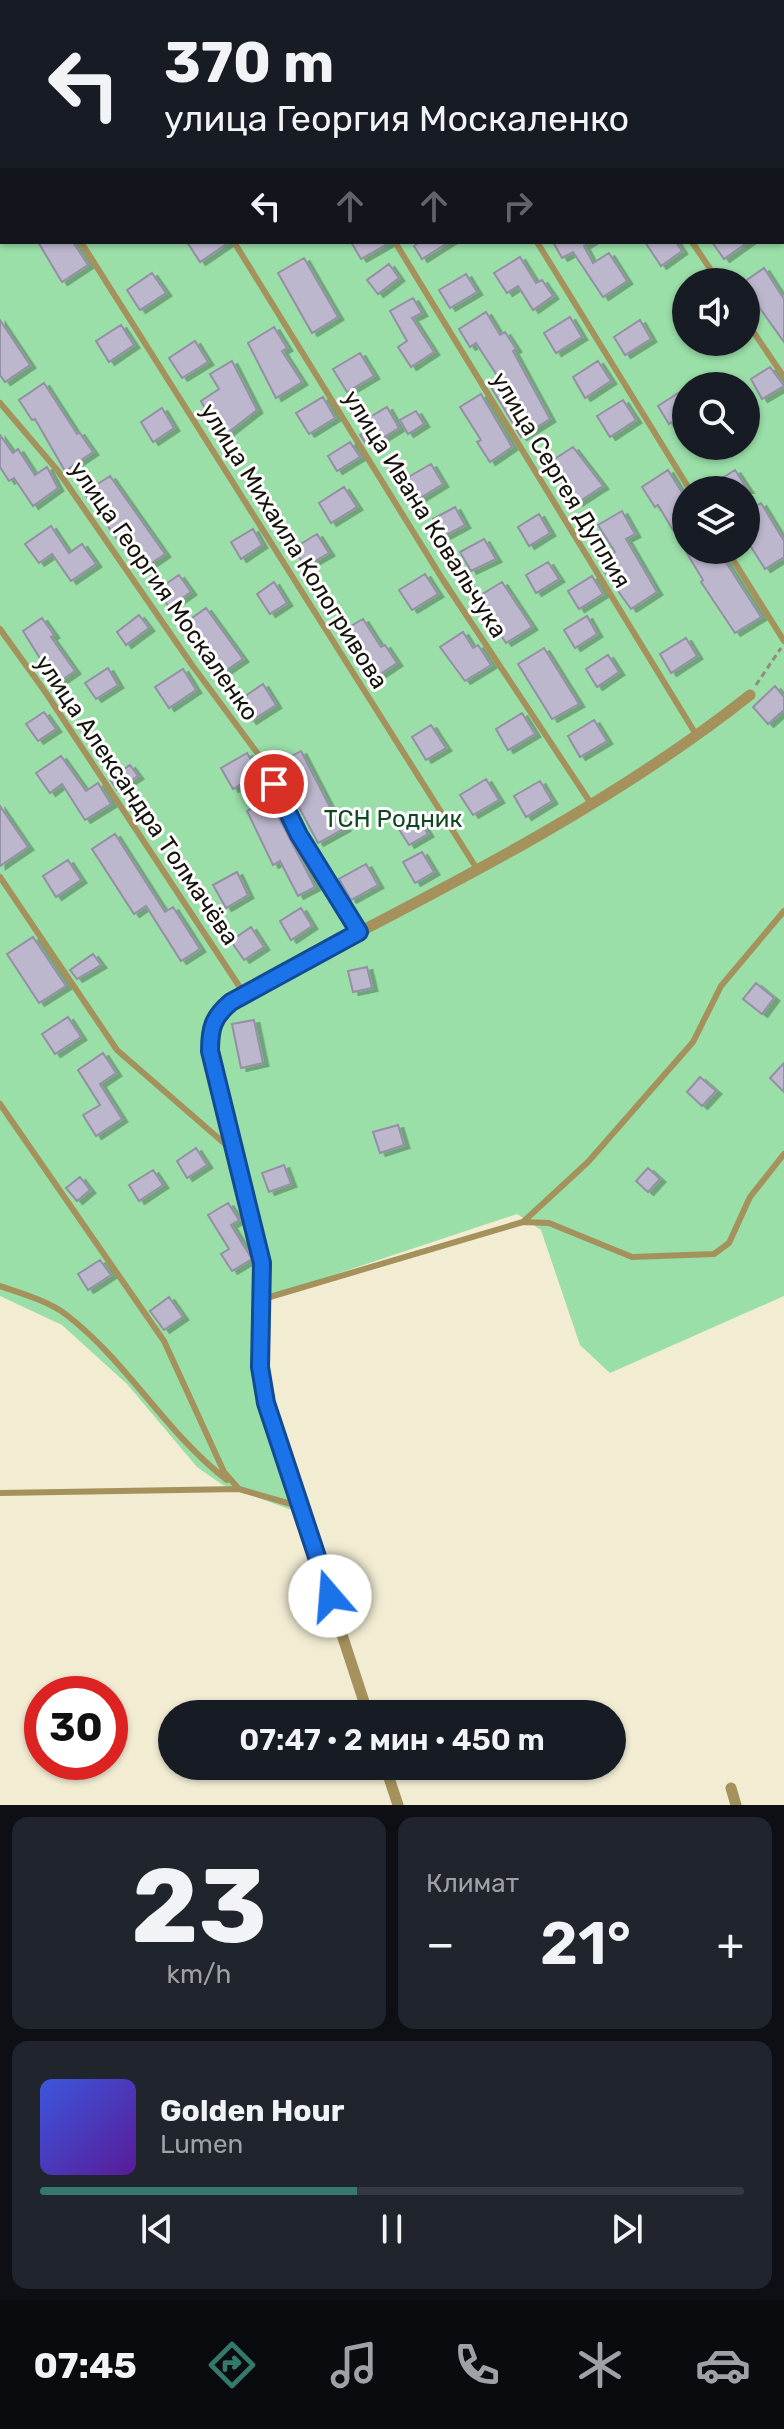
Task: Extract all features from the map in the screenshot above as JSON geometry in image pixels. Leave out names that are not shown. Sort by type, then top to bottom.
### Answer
[{"type":"street","points":[[364,1700],[266,1403],[260,1367],[262,1263],[210,1051],[210,1028],[218,1012],[243,992],[477,869],[697,736],[750,695]]},
{"type":"street","points":[[390,1780],[398,1805]]},
{"type":"street","points":[[731,1788],[736,1805]]},
{"type":"lane","name":"улица Михаила Кологривова","points":[[82,244],[477,869]]},
{"type":"lane","name":"улица Ивана Ковальчука","points":[[235,244],[443,580],[590,802]]},
{"type":"lane","name":"улица Сергея Дуплия","points":[[396,244],[697,736]]},
{"type":"lane","points":[[538,244],[681,476]]},
{"type":"lane","points":[[693,244],[710,268]]},
{"type":"lane","points":[[760,342],[784,377]]},
{"type":"lane","name":"улица Георгия Москаленко","points":[[0,403],[58,471],[192,665],[261,758],[299,835],[359,932]]},
{"type":"lane","points":[[736,564],[784,642]]},
{"type":"lane","name":"улица Александра Толмачёва","points":[[0,629],[46,693],[243,992]]},
{"type":"lane","points":[[0,877],[117,1050],[235,1152]]},
{"type":"lane","points":[[523,1222],[588,1162],[693,1042],[721,986],[784,911]]},
{"type":"lane","points":[[0,1104],[164,1341],[224,1472],[239,1489]]},
{"type":"lane","points":[[263,1299],[523,1222],[549,1223],[632,1257],[714,1254],[729,1243],[750,1197],[784,1154]]},
{"type":"lane","points":[[0,1286],[66,1314],[111,1357],[195,1455],[239,1489]]},
{"type":"lane","points":[[0,1493],[239,1489],[302,1507]]},
{"type":"path","points":[[750,695],[784,642]]},
{"type":"green space","name":"ТСН Родник","points":[[0,244],[784,244],[784,1296],[610,1373],[580,1345],[541,1230],[517,1214],[258,1300],[259,1393],[297,1512],[223,1485],[197,1467],[127,1384],[62,1325],[0,1296]]},
{"type":"building","points":[[39,244],[74,244],[88,265],[62,282]]},
{"type":"building","points":[[188,244],[227,244],[200,262]]},
{"type":"building","points":[[352,244],[387,244],[361,259]]},
{"type":"building","points":[[417,244],[446,244],[422,259],[414,246]]},
{"type":"building","points":[[554,244],[587,244],[584,246],[593,263],[609,253],[627,281],[603,297],[573,252],[562,258]]},
{"type":"building","points":[[646,244],[677,244],[682,251],[661,266]]},
{"type":"building","points":[[713,244],[745,244],[724,259]]},
{"type":"building","points":[[520,257],[536,283],[542,280],[553,296],[533,310],[518,286],[507,293],[494,273]]},
{"type":"building","points":[[304,258],[338,317],[312,333],[278,273]]},
{"type":"building","points":[[389,264],[399,278],[378,294],[367,280]]},
{"type":"building","points":[[764,268],[784,299],[784,342],[760,309],[760,271]]},
{"type":"building","points":[[152,273],[166,293],[140,310],[127,290]]},
{"type":"building","points":[[466,274],[477,292],[450,308],[439,290]]},
{"type":"building","points":[[413,298],[422,313],[412,318],[434,352],[411,367],[398,347],[407,341],[390,311]]},
{"type":"building","points":[[486,312],[500,335],[505,332],[516,349],[513,351],[550,419],[521,437],[491,387],[498,377],[476,343],[470,347],[459,329]]},
{"type":"building","points":[[570,317],[582,337],[556,353],[544,333]]},
{"type":"building","points":[[0,320],[30,365],[5,382],[0,375]]},
{"type":"building","points":[[640,320],[651,339],[625,355],[614,337]]},
{"type":"building","points":[[121,325],[134,345],[109,362],[96,341]]},
{"type":"building","points":[[274,327],[287,348],[282,351],[302,382],[276,398],[248,343]]},
{"type":"building","points":[[195,341],[208,362],[182,378],[169,358]]},
{"type":"building","points":[[360,353],[374,376],[347,392],[333,369]]},
{"type":"building","points":[[232,361],[257,410],[221,438],[201,401],[219,389],[210,374]]},
{"type":"building","points":[[598,361],[611,381],[585,398],[573,377]]},
{"type":"building","points":[[770,367],[784,386],[762,399],[760,373]]},
{"type":"building","points":[[44,383],[77,434],[79,432],[93,452],[65,471],[35,419],[32,420],[19,400]]},
{"type":"building","points":[[481,394],[512,447],[490,462],[477,442],[481,440],[460,407]]},
{"type":"building","points":[[323,397],[335,418],[309,434],[296,413]]},
{"type":"building","points":[[672,397],[672,422],[669,424],[658,406]]},
{"type":"building","points":[[623,400],[636,420],[610,437],[597,416]]},
{"type":"building","points":[[387,407],[399,428],[368,447],[360,435],[366,432],[360,423]]},
{"type":"building","points":[[162,408],[174,428],[153,442],[141,422]]},
{"type":"building","points":[[416,411],[424,424],[408,434],[400,420]]},
{"type":"building","points":[[0,435],[13,453],[18,449],[35,475],[47,467],[58,488],[33,506],[14,478],[9,481],[0,467]]},
{"type":"building","points":[[350,442],[360,457],[337,471],[328,456]]},
{"type":"building","points":[[573,447],[603,486],[577,503],[547,464]]},
{"type":"building","points":[[431,464],[443,484],[417,500],[405,479]]},
{"type":"building","points":[[668,470],[672,476],[672,528],[658,505],[655,507],[642,487]]},
{"type":"building","points":[[735,470],[739,476],[725,476]]},
{"type":"building","points":[[110,476],[165,554],[140,571],[84,493]]},
{"type":"building","points":[[344,487],[357,507],[331,523],[319,503]]},
{"type":"building","points":[[760,504],[784,541],[784,557],[765,569],[760,561]]},
{"type":"building","points":[[455,507],[465,525],[443,537],[433,519]]},
{"type":"building","points":[[622,511],[635,534],[626,539],[657,592],[631,609],[603,570],[607,567],[602,560],[615,552],[598,525]]},
{"type":"building","points":[[539,514],[550,533],[529,546],[518,527]]},
{"type":"building","points":[[51,526],[69,553],[82,544],[96,564],[71,581],[52,554],[39,563],[25,544]]},
{"type":"building","points":[[253,529],[262,545],[241,559],[231,542]]},
{"type":"building","points":[[317,534],[329,553],[305,567],[294,548]]},
{"type":"building","points":[[484,539],[496,559],[471,571],[460,552]]},
{"type":"building","points":[[548,562],[559,579],[536,593],[526,575]]},
{"type":"building","points":[[693,564],[727,564],[761,617],[735,633],[701,582],[703,580]]},
{"type":"building","points":[[425,574],[438,594],[412,610],[399,590]]},
{"type":"building","points":[[179,575],[191,592],[169,607],[157,590]]},
{"type":"building","points":[[592,576],[603,594],[579,609],[568,591]]},
{"type":"building","points":[[274,582],[287,603],[270,614],[257,594]]},
{"type":"building","points":[[502,582],[532,627],[506,643],[476,598]]},
{"type":"building","points":[[206,608],[243,659],[218,676],[181,626]]},
{"type":"building","points":[[139,615],[149,628],[126,645],[117,632]]},
{"type":"building","points":[[587,616],[597,634],[575,648],[564,630]]},
{"type":"building","points":[[42,618],[54,635],[51,637],[75,671],[56,684],[23,631]]},
{"type":"building","points":[[363,619],[381,647],[385,645],[397,663],[376,677],[344,630]]},
{"type":"building","points":[[463,632],[473,648],[478,645],[491,665],[465,681],[440,647]]},
{"type":"building","points":[[686,638],[697,656],[671,673],[660,654]]},
{"type":"building","points":[[544,648],[579,704],[552,719],[518,664]]},
{"type":"building","points":[[608,655],[619,672],[597,687],[586,669]]},
{"type":"building","points":[[108,668],[118,685],[96,699],[85,683]]},
{"type":"building","points":[[183,669],[196,690],[169,708],[155,687]]},
{"type":"building","points":[[263,684],[276,705],[251,721],[238,701]]},
{"type":"building","points":[[775,686],[784,697],[784,710],[768,724],[753,707]]},
{"type":"building","points":[[44,712],[56,729],[38,741],[26,724]]},
{"type":"building","points":[[522,713],[535,734],[508,750],[496,729]]},
{"type":"building","points":[[594,720],[607,741],[580,757],[568,736]]},
{"type":"building","points":[[431,725],[446,748],[426,760],[412,737]]},
{"type":"building","points":[[301,751],[331,809],[333,807],[345,828],[318,843],[293,796],[300,792],[283,761]]},
{"type":"building","points":[[247,753],[259,773],[233,789],[221,768]]},
{"type":"building","points":[[61,756],[86,791],[98,783],[111,804],[85,820],[62,784],[50,793],[36,773]]},
{"type":"building","points":[[130,765],[138,776],[117,790],[110,779]]},
{"type":"building","points":[[486,779],[499,800],[473,815],[460,795]]},
{"type":"building","points":[[540,781],[552,801],[526,817],[514,796]]},
{"type":"building","points":[[269,799],[315,887],[298,896],[280,861],[273,865],[247,811]]},
{"type":"building","points":[[0,806],[28,847],[0,866]]},
{"type":"building","points":[[416,814],[428,834],[409,845],[397,826]]},
{"type":"building","points":[[115,834],[165,912],[173,907],[200,949],[181,961],[146,906],[134,914],[92,849]]},
{"type":"building","points":[[422,852],[434,872],[415,883],[403,862]]},
{"type":"building","points":[[68,860],[81,880],[56,897],[43,876]]},
{"type":"building","points":[[366,864],[378,885],[351,900],[339,879]]},
{"type":"building","points":[[237,872],[248,895],[226,908],[213,885]]},
{"type":"building","points":[[301,908],[312,926],[291,940],[280,921]]},
{"type":"building","points":[[251,927],[264,947],[244,960],[231,941]]},
{"type":"building","points":[[33,937],[66,986],[39,1003],[7,954]]},
{"type":"building","points":[[93,954],[101,965],[77,979],[70,970]]},
{"type":"building","points":[[367,967],[372,988],[353,992],[348,971]]},
{"type":"building","points":[[756,983],[774,998],[762,1014],[743,999]]},
{"type":"building","points":[[68,1017],[81,1037],[55,1054],[42,1034]]},
{"type":"building","points":[[254,1020],[263,1063],[241,1068],[232,1024]]},
{"type":"building","points":[[103,1053],[116,1073],[100,1084],[122,1119],[96,1136],[83,1115],[100,1105],[78,1070]]},
{"type":"building","points":[[784,1063],[784,1092],[770,1078]]},
{"type":"building","points":[[700,1077],[716,1091],[702,1106],[687,1092]]},
{"type":"building","points":[[398,1125],[404,1145],[380,1153],[373,1132]]},
{"type":"building","points":[[196,1148],[207,1165],[187,1178],[177,1161]]},
{"type":"building","points":[[284,1165],[291,1184],[269,1192],[262,1173]]},
{"type":"building","points":[[648,1168],[660,1179],[648,1192],[636,1181]]},
{"type":"building","points":[[153,1170],[163,1185],[139,1201],[129,1185]]},
{"type":"building","points":[[80,1177],[90,1190],[77,1201],[66,1188]]},
{"type":"building","points":[[228,1203],[239,1220],[231,1225],[252,1259],[232,1271],[221,1254],[229,1249],[208,1215]]},
{"type":"building","points":[[100,1260],[111,1275],[88,1290],[78,1274]]},
{"type":"building","points":[[169,1297],[183,1317],[164,1330],[150,1311]]},
{"type":"route","points":[[274,784],[299,835],[359,932],[243,992],[218,1012],[210,1028],[210,1051],[262,1263],[260,1367],[266,1403],[330,1596]]}]
